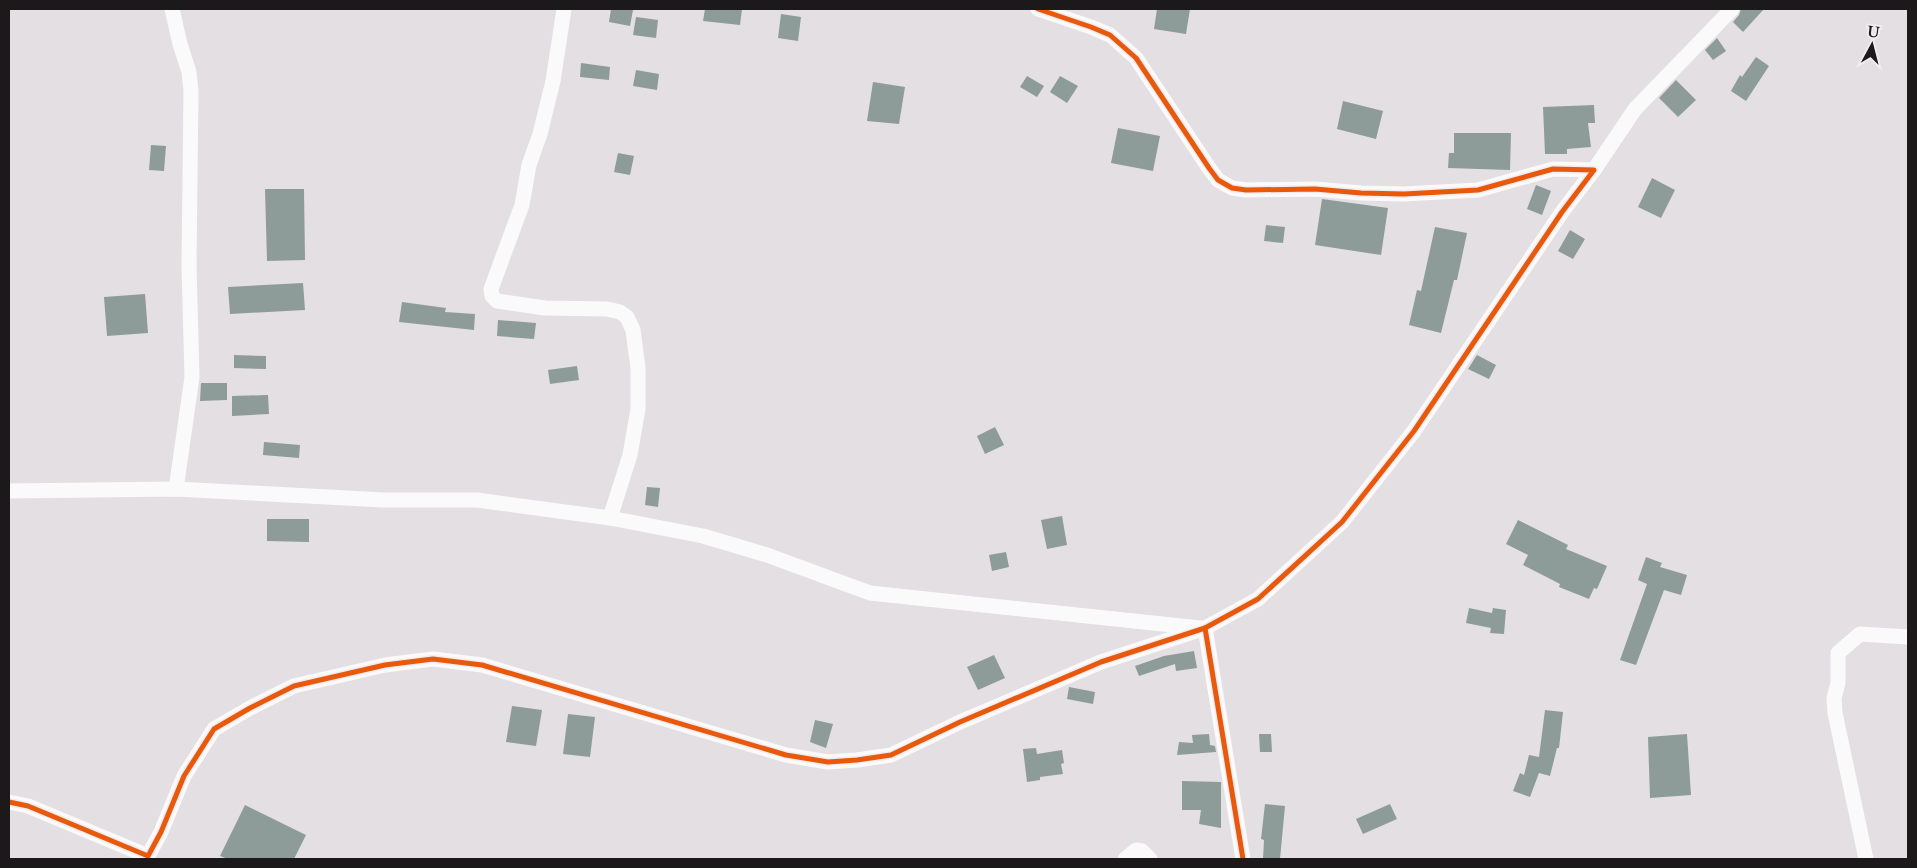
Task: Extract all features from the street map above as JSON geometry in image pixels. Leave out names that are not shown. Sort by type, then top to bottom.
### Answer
[{"type":"street","points":[[172,9],[189,72],[191,92],[189,266],[192,377],[176,489]]},
{"type":"street","points":[[564,9],[553,81],[540,134],[529,165],[522,205],[491,289],[492,296],[498,301],[545,308],[607,309],[620,312],[627,317],[633,330],[638,368],[638,409],[630,455],[610,518]]},
{"type":"street","points":[[1038,9],[1091,26],[1110,35],[1136,58],[1209,168],[1218,180],[1232,188],[1246,190],[1315,189],[1404,194],[1478,190],[1553,169],[1594,170]]},
{"type":"street","points":[[9,802],[28,806],[147,858],[161,832],[184,776],[214,729],[294,686],[385,665],[433,659],[482,664],[786,755],[828,762],[891,755],[960,722],[1102,662],[1205,628],[1258,598],[1342,522],[1414,431],[1562,212],[1594,170],[1635,109],[1732,9]]},
{"type":"street","points":[[9,491],[176,489],[384,500],[477,500],[610,518],[703,536],[767,555],[870,593],[1205,628]]},
{"type":"street","points":[[1205,628],[1243,859]]},
{"type":"street","points":[[1866,859],[1835,713],[1834,698],[1838,683],[1838,653],[1860,634],[1908,637]]},
{"type":"street","points":[[1125,859],[1136,850],[1142,851],[1150,859]]},
{"type":"building","points":[[611,9],[633,10],[630,26],[609,22]]},
{"type":"building","points":[[705,9],[742,9],[740,25],[703,21]]},
{"type":"building","points":[[1157,9],[1190,9],[1186,34],[1154,29]]},
{"type":"building","points":[[1741,9],[1764,9],[1743,32],[1733,22]]},
{"type":"building","points":[[781,14],[801,17],[798,41],[778,38]]},
{"type":"building","points":[[636,17],[658,20],[656,38],[633,35]]},
{"type":"building","points":[[1717,38],[1726,51],[1713,60],[1705,50]]},
{"type":"building","points":[[1756,57],[1769,66],[1746,101],[1731,91],[1740,75],[1742,77]]},
{"type":"building","points":[[581,63],[610,67],[609,80],[580,77]]},
{"type":"building","points":[[636,70],[659,74],[657,90],[633,86]]},
{"type":"building","points":[[1027,76],[1044,86],[1037,97],[1020,87]]},
{"type":"building","points":[[1060,76],[1078,86],[1067,103],[1050,92]]},
{"type":"building","points":[[1676,80],[1696,100],[1678,117],[1659,98]]},
{"type":"building","points":[[873,82],[905,87],[899,124],[867,121]]},
{"type":"building","points":[[1343,101],[1383,111],[1376,139],[1337,129]]},
{"type":"building","points":[[1594,105],[1595,123],[1588,123],[1591,147],[1567,149],[1567,154],[1545,154],[1543,107]]},
{"type":"building","points":[[1118,128],[1160,136],[1153,171],[1111,163]]},
{"type":"building","points":[[1454,133],[1511,133],[1510,170],[1448,168],[1449,153],[1454,153]]},
{"type":"building","points":[[151,145],[166,146],[164,171],[149,170]]},
{"type":"building","points":[[618,153],[634,156],[630,175],[614,172]]},
{"type":"building","points":[[1652,178],[1675,190],[1661,218],[1638,207]]},
{"type":"building","points":[[1536,185],[1551,191],[1542,215],[1527,209]]},
{"type":"building","points":[[265,189],[304,189],[305,260],[267,261]]},
{"type":"building","points":[[1322,199],[1388,208],[1381,255],[1315,245]]},
{"type":"building","points":[[1266,225],[1285,227],[1283,243],[1264,241]]},
{"type":"building","points":[[1435,227],[1467,233],[1457,280],[1454,280],[1441,333],[1409,325],[1417,290],[1421,291]]},
{"type":"building","points":[[1570,230],[1585,239],[1573,259],[1558,251]]},
{"type":"building","points":[[303,283],[305,310],[230,314],[228,287]]},
{"type":"building","points":[[145,294],[148,333],[107,336],[104,297]]},
{"type":"building","points":[[402,302],[446,308],[445,312],[475,314],[474,330],[399,322]]},
{"type":"building","points":[[498,320],[536,323],[534,339],[497,336]]},
{"type":"building","points":[[234,355],[266,356],[266,369],[234,368]]},
{"type":"building","points":[[1477,355],[1496,365],[1489,379],[1468,369]]},
{"type":"building","points":[[577,366],[579,380],[550,384],[548,370]]},
{"type":"building","points":[[201,383],[227,383],[227,400],[200,401]]},
{"type":"building","points":[[268,395],[269,414],[232,416],[232,396]]},
{"type":"building","points":[[995,427],[1004,445],[985,454],[977,436]]},
{"type":"building","points":[[264,442],[300,445],[299,458],[263,455]]},
{"type":"building","points":[[647,487],[660,488],[658,507],[645,505]]},
{"type":"building","points":[[1062,516],[1067,545],[1047,549],[1041,520]]},
{"type":"building","points":[[267,519],[309,519],[309,542],[267,541]]},
{"type":"building","points":[[1518,520],[1568,545],[1566,549],[1607,566],[1597,589],[1594,588],[1589,599],[1559,587],[1560,584],[1523,565],[1528,555],[1506,544]]},
{"type":"building","points":[[1006,552],[1009,567],[992,571],[989,555]]},
{"type":"building","points":[[1646,557],[1662,563],[1660,567],[1687,575],[1681,595],[1664,590],[1636,665],[1620,660],[1647,584],[1638,580]]},
{"type":"building","points":[[1469,608],[1492,613],[1493,608],[1506,610],[1504,634],[1490,633],[1491,628],[1466,623]]},
{"type":"building","points":[[1194,651],[1197,668],[1176,671],[1175,664],[1139,676],[1135,666],[1164,656]]},
{"type":"building","points":[[994,655],[1005,678],[978,690],[967,667]]},
{"type":"building","points":[[1069,687],[1095,692],[1093,704],[1067,699]]},
{"type":"building","points":[[512,706],[542,710],[536,746],[506,742]]},
{"type":"building","points":[[1545,710],[1563,712],[1559,748],[1557,748],[1550,776],[1539,773],[1530,797],[1513,791],[1520,773],[1524,775],[1529,755],[1539,757]]},
{"type":"building","points":[[568,714],[595,717],[590,757],[563,754]]},
{"type":"building","points":[[815,720],[833,724],[826,748],[810,742]]},
{"type":"building","points":[[1209,734],[1210,745],[1215,746],[1216,752],[1177,755],[1179,742],[1193,743],[1192,735]]},
{"type":"building","points":[[1259,734],[1271,734],[1272,752],[1260,752]]},
{"type":"building","points":[[1687,734],[1691,795],[1650,798],[1648,737]]},
{"type":"building","points":[[1036,748],[1037,754],[1062,750],[1064,763],[1061,764],[1063,774],[1040,777],[1040,780],[1027,782],[1023,749]]},
{"type":"building","points":[[1182,781],[1221,782],[1221,828],[1199,824],[1201,810],[1182,810]]},
{"type":"building","points":[[1265,804],[1285,806],[1280,859],[1263,859],[1264,840],[1261,839]]},
{"type":"building","points":[[1390,804],[1397,819],[1363,834],[1356,819]]},
{"type":"building","points":[[245,805],[306,835],[294,859],[228,859],[220,856]]},
{"type":"cycle path","points":[[1038,9],[1110,35],[1136,58],[1209,168],[1218,180],[1232,188],[1246,190],[1315,189],[1404,194],[1478,190],[1553,169],[1594,170],[1562,212],[1414,431],[1342,522],[1258,599],[1205,628],[1243,859]]},
{"type":"cycle path","points":[[9,802],[28,806],[148,856],[161,832],[184,776],[214,729],[294,686],[385,665],[433,659],[482,665],[786,755],[828,762],[891,755],[960,722],[1101,662],[1205,628]]}]
